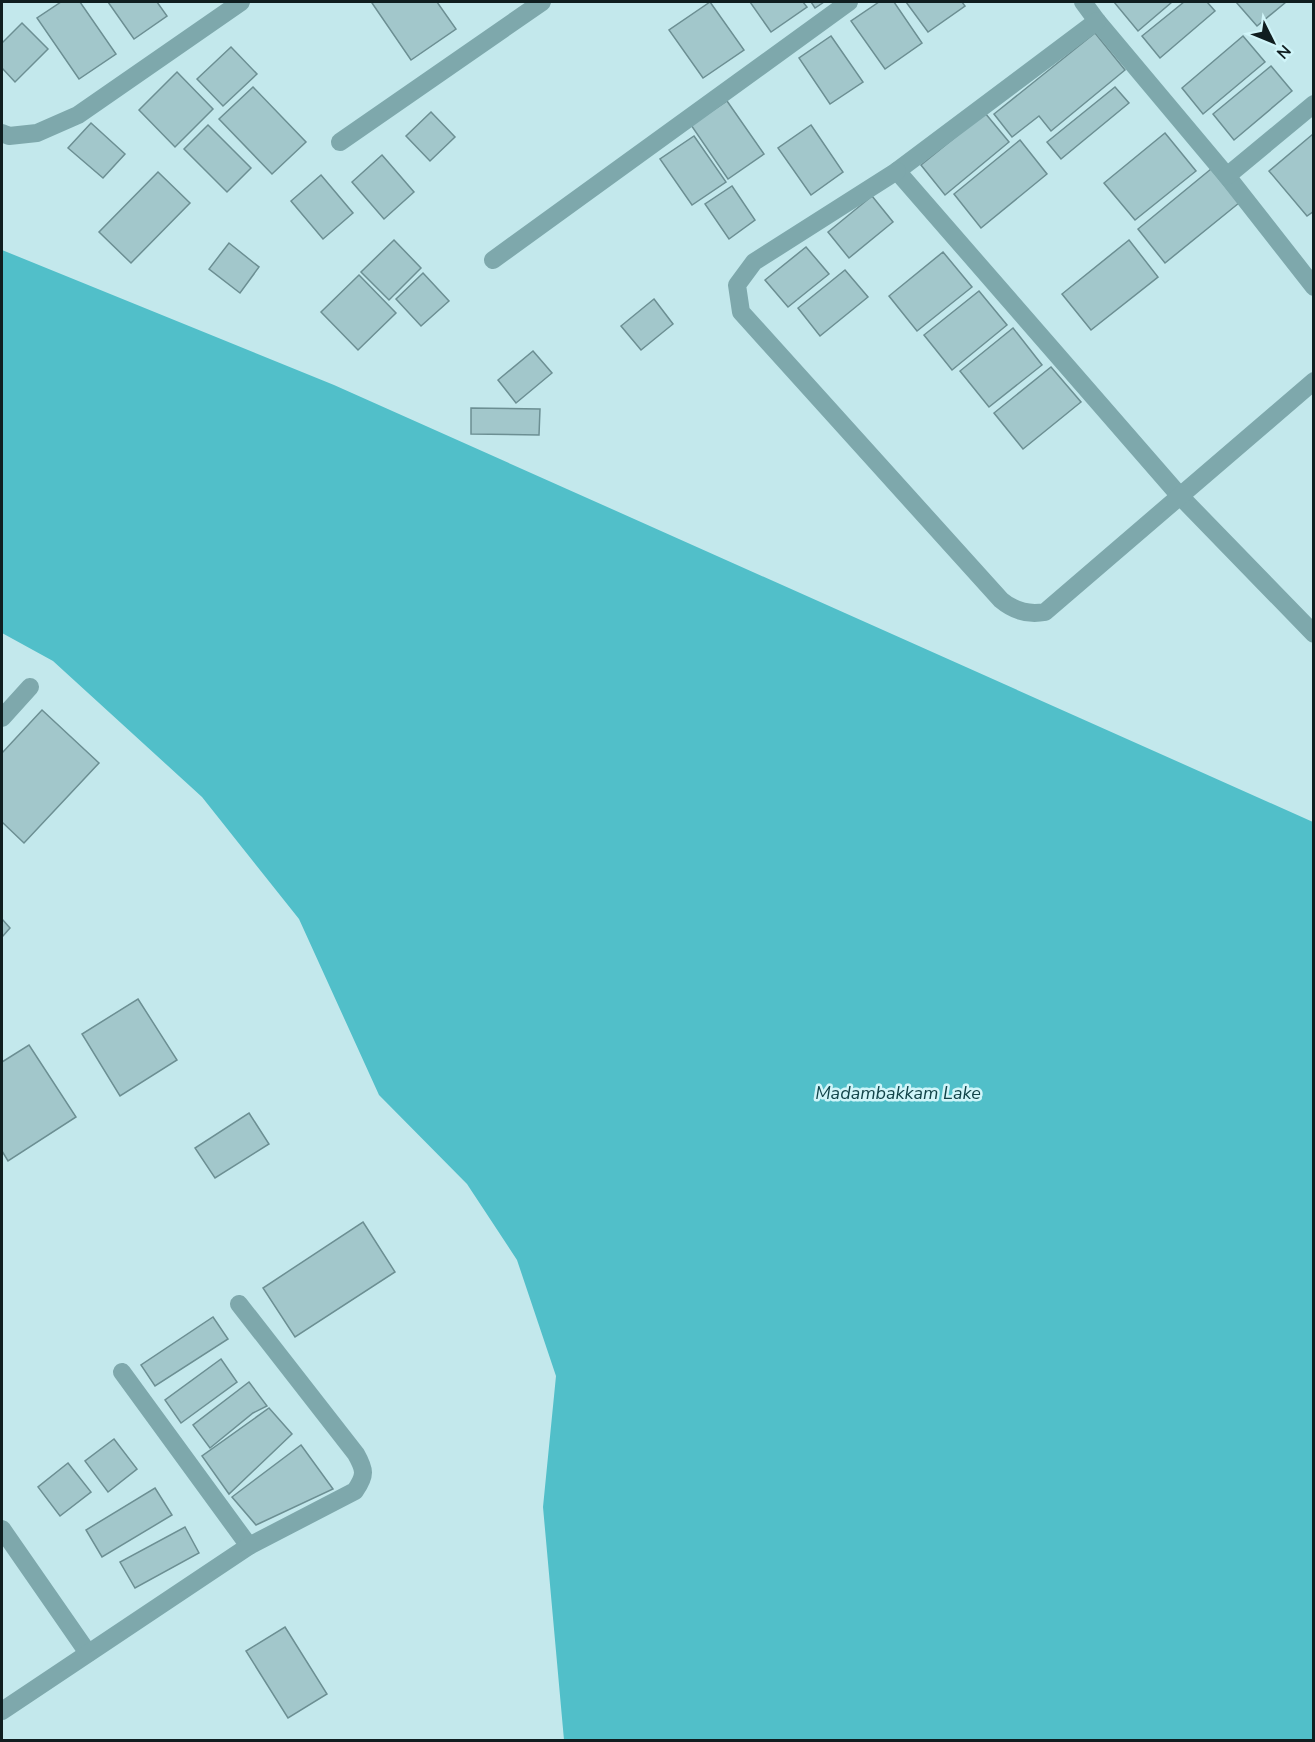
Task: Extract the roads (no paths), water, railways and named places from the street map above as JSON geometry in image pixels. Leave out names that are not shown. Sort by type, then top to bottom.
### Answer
[{"type":"street","points":[[2,133],[9,136],[37,133],[78,115],[241,2]]},
{"type":"street","points":[[340,142],[542,2]]},
{"type":"street","points":[[493,260],[849,2]]},
{"type":"street","points":[[1083,2],[1227,176],[1314,287]]},
{"type":"street","points":[[1097,21],[897,171],[754,262],[737,285],[741,312],[993,592],[1011,609],[1035,614],[1045,612],[1314,381]]},
{"type":"street","points":[[1227,176],[1314,104]]},
{"type":"street","points":[[897,171],[1179,495],[1314,634]]},
{"type":"street","points":[[2,718],[30,687]]},
{"type":"street","points":[[2,1711],[249,1546],[355,1491],[363,1479],[363,1467],[356,1454],[239,1304]]},
{"type":"street","points":[[122,1372],[249,1546]]},
{"type":"street","points":[[2,1529],[88,1653]]},
{"type":"water","name":"Madambakkam Lake","points":[[2,250],[334,385],[1313,822],[1313,1740],[564,1740],[543,1507],[556,1376],[517,1260],[467,1184],[379,1095],[299,919],[202,797],[53,661],[2,633]]}]
